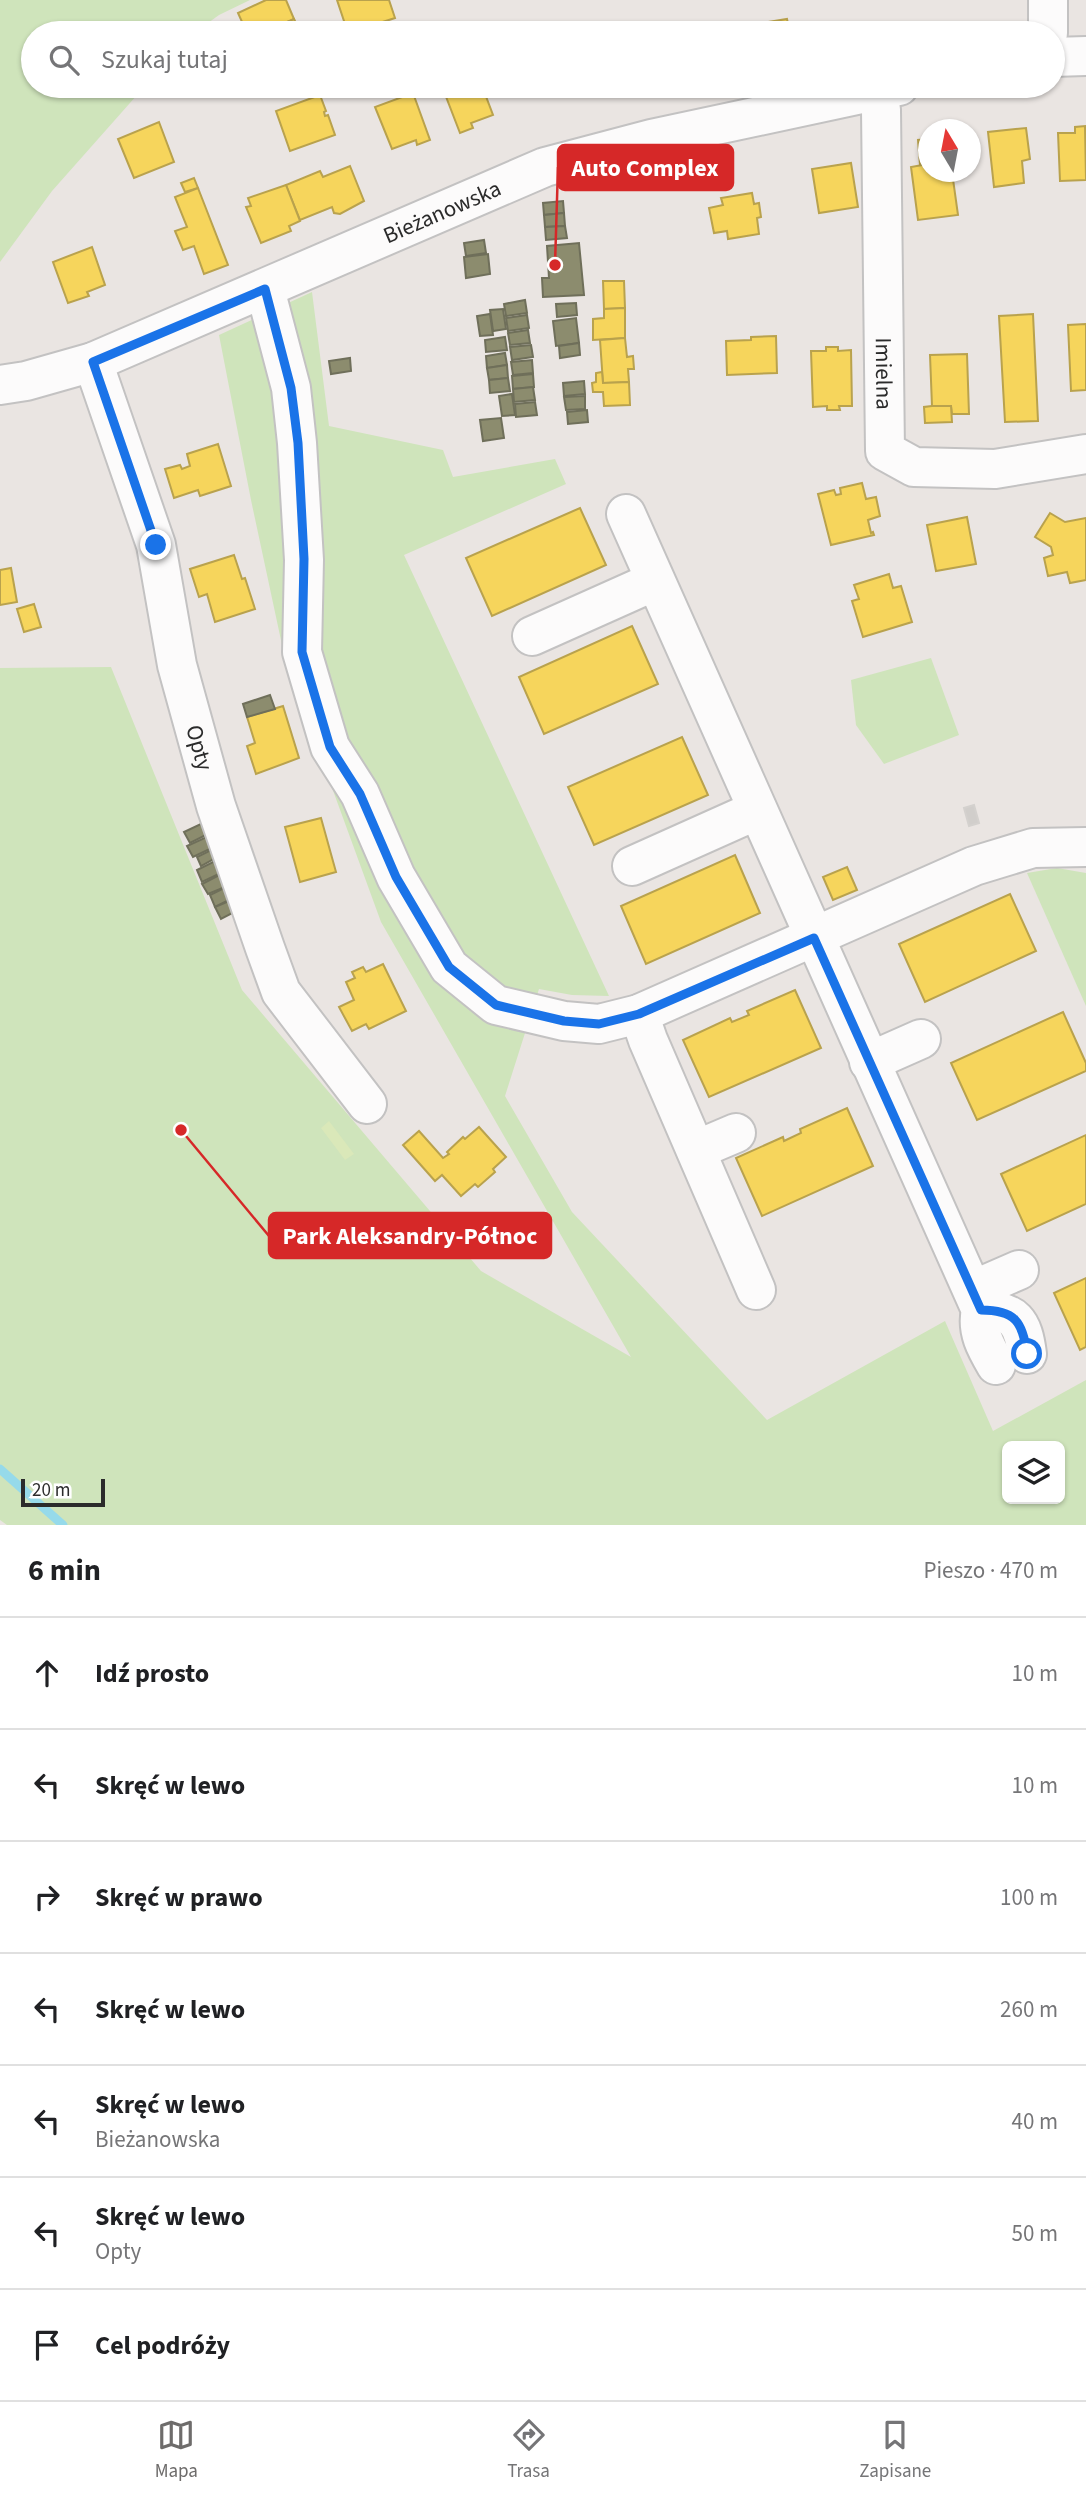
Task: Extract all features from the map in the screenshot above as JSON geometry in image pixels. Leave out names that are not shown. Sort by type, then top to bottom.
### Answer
[{"type":"street","points":[[1048,0],[1048,21]]},
{"type":"street","points":[[1065,57],[1086,56]]},
{"type":"street","name":"Bieżanowska","points":[[0,385],[58,373],[93,362],[545,167],[651,139],[842,98]]},
{"type":"street","name":"Imielna","points":[[885,98],[881,110],[885,451],[914,467],[995,469],[1086,454]]},
{"type":"street","points":[[265,289],[291,388],[298,443],[304,559],[302,652],[330,747],[360,794],[396,877],[449,967],[496,1005],[564,1021],[599,1024],[639,1014],[974,866],[1033,848],[1086,847]]},
{"type":"street","name":"Opty","points":[[93,362],[156,545],[177,665],[216,806],[281,992],[367,1104]]},
{"type":"street","points":[[626,514],[977,1300],[981,1335],[1012,1359]]},
{"type":"street","points":[[532,636],[656,581]]},
{"type":"street","points":[[632,866],[757,810]]},
{"type":"street","points":[[639,1014],[648,1041],[756,1290]]},
{"type":"street","points":[[869,1062],[921,1039]]},
{"type":"street","points":[[696,1150],[736,1132]]},
{"type":"street","points":[[977,1300],[1019,1270]]},
{"type":"green space","points":[[0,0],[250,0],[211,21],[21,21],[21,98],[134,98],[52,191],[0,262]]},
{"type":"green space","points":[[312,292],[329,426],[443,450],[453,477],[555,459],[566,484],[404,555],[609,996],[572,995],[539,989],[505,1096],[572,1212],[767,1420],[945,1321],[993,1431],[1086,1380],[1086,1525],[7,1525],[0,1520],[0,668],[111,667],[242,990],[481,1271],[631,1357],[381,922],[285,659],[219,335]]},
{"type":"green space","points":[[931,658],[959,735],[884,764],[856,725],[851,680]]},
{"type":"green space","points":[[1057,868],[1086,873],[1086,1006],[1027,873]]},
{"type":"green space","points":[[329,1121],[354,1154],[345,1160],[321,1128]]},
{"type":"building: Mieszkania","points":[[266,0],[286,0],[294,19],[242,21],[238,13]]},
{"type":"building: Mieszkania","points":[[337,0],[389,0],[395,18],[386,21],[344,21]]},
{"type":"building: Mieszkania","points":[[312,98],[321,98],[325,116],[328,115],[335,135],[290,151],[276,111]]},
{"type":"building: Mieszkania","points":[[399,98],[415,98],[430,140],[417,145],[416,140],[392,149],[375,107]]},
{"type":"building: Mieszkania","points":[[447,98],[487,98],[493,115],[471,123],[473,128],[460,133]]},
{"type":"building: Mieszkania","points":[[159,122],[174,162],[134,178],[118,139]]},
{"type":"building: Mieszkania","points":[[1085,126],[1086,180],[1060,181],[1058,133],[1075,133],[1075,127]]},
{"type":"building: Mieszkania","points":[[1026,128],[1030,159],[1022,161],[1024,183],[994,187],[988,132]]},
{"type":"building: Mieszkania","points":[[851,163],[858,207],[819,213],[812,169]]},
{"type":"building: Mieszkania","points":[[350,166],[364,201],[340,214],[334,213],[332,207],[300,220],[286,185],[320,171],[323,177]]},
{"type":"building: Mieszkania","points":[[918,166],[918,182],[953,182],[958,215],[918,220],[911,167]]},
{"type":"building: Mieszkania","points":[[194,178],[198,188],[185,192],[181,183]]},
{"type":"building: Mieszkania","points":[[286,185],[300,221],[289,226],[291,231],[261,243],[246,207],[251,206],[248,198]]},
{"type":"building: Mieszkania","points":[[198,188],[228,265],[204,274],[194,246],[183,250],[175,231],[187,227],[175,197]]},
{"type":"building: Mieszkania","points":[[752,193],[754,204],[759,203],[759,234],[728,239],[727,231],[714,233],[709,208],[723,205],[721,198]]},
{"type":"building: Mieszkania","points":[[92,247],[105,285],[87,292],[89,296],[68,303],[53,262]]},
{"type":"building: Mieszkania","points":[[603,281],[624,281],[625,308],[604,309]]},
{"type":"building: Mieszkania","points":[[625,308],[625,338],[593,340],[593,319],[604,318],[604,309]]},
{"type":"building: Mieszkania","points":[[1033,314],[1038,421],[1005,422],[999,316]]},
{"type":"building: Mieszkania","points":[[1086,324],[1086,390],[1071,391],[1068,325]]},
{"type":"building: Mieszkania","points":[[776,336],[777,373],[727,375],[726,341]]},
{"type":"building: Mieszkania","points":[[625,338],[627,357],[633,356],[634,369],[628,369],[629,382],[603,383],[600,340]]},
{"type":"building: Mieszkania","points":[[826,347],[838,347],[838,351],[851,350],[852,406],[839,406],[840,410],[827,410],[827,406],[813,407],[811,351],[826,351]]},
{"type":"building: Mieszkania","points":[[967,354],[969,414],[952,414],[951,406],[932,406],[930,355]]},
{"type":"building: Mieszkania","points":[[602,372],[603,383],[629,382],[630,405],[604,406],[603,392],[593,392],[592,383],[596,382],[596,373]]},
{"type":"building: Mieszkania","points":[[951,406],[952,422],[925,423],[924,407]]},
{"type":"building: Mieszkania","points":[[218,444],[231,486],[200,496],[198,490],[174,498],[165,469],[180,465],[182,469],[190,466],[187,454]]},
{"type":"building: Mieszkania","points":[[862,483],[866,499],[876,497],[880,516],[868,520],[874,535],[831,545],[818,494],[834,490],[836,495],[841,494],[840,488]]},
{"type":"building: Mieszkania","points":[[580,508],[606,565],[492,616],[466,558]]},
{"type":"building: Mieszkania","points":[[1050,513],[1065,522],[1086,518],[1086,580],[1070,583],[1067,572],[1048,576],[1044,558],[1053,555],[1051,547],[1035,537]]},
{"type":"building: Mieszkania","points":[[967,517],[976,564],[936,571],[927,525]]},
{"type":"building: Mieszkania","points":[[234,555],[255,609],[215,622],[207,594],[199,597],[190,569]]},
{"type":"building: Mieszkania","points":[[11,568],[17,602],[0,605],[0,570]]},
{"type":"building: Mieszkania","points":[[889,574],[893,588],[901,586],[912,622],[863,637],[852,601],[859,599],[854,585]]},
{"type":"building: Mieszkania","points":[[34,604],[41,627],[24,632],[17,609]]},
{"type":"building: Mieszkania","points":[[632,626],[658,684],[544,734],[519,677]]},
{"type":"building: Mieszkania","points":[[283,706],[299,758],[256,774],[247,746],[255,743],[247,717]]},
{"type":"building: Mieszkania","points":[[682,737],[708,795],[594,845],[568,787]]},
{"type":"building: Mieszkania","points":[[321,818],[336,872],[300,882],[285,827]]},
{"type":"building: Mieszkania","points":[[735,855],[760,913],[646,964],[621,906]]},
{"type":"building: Mieszkania","points":[[847,867],[857,890],[833,900],[823,877]]},
{"type":"building: Mieszkania","points":[[1010,894],[1036,951],[925,1002],[899,944]]},
{"type":"building: Mieszkania","points":[[383,964],[406,1011],[369,1029],[366,1024],[352,1031],[339,1007],[354,1000],[346,982],[355,978],[352,972],[363,967],[366,972]]},
{"type":"building: Mieszkania","points":[[795,990],[821,1048],[709,1097],[683,1040],[730,1018],[732,1022],[749,1015],[747,1011]]},
{"type":"building: Mieszkania","points":[[1063,1012],[1086,1063],[1086,1071],[977,1120],[951,1063]]},
{"type":"building: Mieszkania","points":[[847,1108],[873,1166],[762,1216],[736,1158],[783,1137],[784,1141],[801,1133],[800,1129]]},
{"type":"building: Mieszkania","points":[[479,1127],[506,1157],[493,1169],[495,1172],[478,1187],[475,1184],[461,1196],[442,1175],[435,1181],[403,1145],[419,1131],[443,1158],[463,1137],[465,1139]]},
{"type":"building: Mieszkania","points":[[1086,1135],[1086,1204],[1027,1231],[1001,1174]]},
{"type":"building: Mieszkania","points":[[1086,1278],[1086,1347],[1080,1350],[1054,1293]]},
{"type":"building: Przemysł","points":[[563,201],[564,213],[544,215],[543,203]]},
{"type":"building: Przemysł","points":[[564,213],[565,226],[545,227],[544,215]]},
{"type":"building: Przemysł","points":[[565,226],[567,238],[546,240],[545,227]]},
{"type":"building: Przemysł","points":[[484,240],[486,253],[466,256],[464,243]]},
{"type":"building: Przemysł","points":[[579,243],[584,295],[543,297],[542,278],[549,278],[547,246]]},
{"type":"building: Przemysł","points":[[488,254],[490,274],[466,278],[464,257]]},
{"type":"building: Przemysł","points":[[525,300],[527,313],[506,316],[504,304]]},
{"type":"building: Przemysł","points":[[576,303],[577,315],[557,317],[556,304]]},
{"type":"building: Przemysł","points":[[503,309],[506,329],[493,331],[490,310]]},
{"type":"building: Przemysł","points":[[490,314],[493,335],[480,336],[477,316]]},
{"type":"building: Przemysł","points":[[527,315],[529,328],[508,331],[506,318]]},
{"type":"building: Przemysł","points":[[576,318],[579,343],[556,346],[553,321]]},
{"type":"building: Przemysł","points":[[528,330],[530,343],[510,345],[508,333]]},
{"type":"building: Przemysł","points":[[505,337],[507,350],[486,352],[485,340]]},
{"type":"building: Przemysł","points":[[579,343],[580,355],[560,358],[559,346]]},
{"type":"building: Przemysł","points":[[531,345],[533,357],[512,360],[510,347]]},
{"type":"building: Przemysł","points":[[505,353],[507,365],[487,368],[486,356]]},
{"type":"building: Przemysł","points":[[350,358],[351,371],[331,374],[329,361]]},
{"type":"building: Przemysł","points":[[532,360],[533,373],[513,375],[511,362]]},
{"type":"building: Przemysł","points":[[507,365],[508,378],[489,380],[487,368]]},
{"type":"building: Przemysł","points":[[533,374],[534,387],[513,389],[512,376]]},
{"type":"building: Przemysł","points":[[508,378],[510,391],[490,393],[489,380]]},
{"type":"building: Przemysł","points":[[584,381],[585,394],[564,396],[563,383]]},
{"type":"building: Przemysł","points":[[533,387],[535,400],[514,402],[513,389]]},
{"type":"building: Przemysł","points":[[512,394],[515,415],[502,416],[499,396]]},
{"type":"building: Przemysł","points":[[585,396],[585,409],[566,410],[564,397]]},
{"type":"building: Przemysł","points":[[535,402],[537,415],[516,417],[515,404]]},
{"type":"building: Przemysł","points":[[587,410],[588,422],[568,424],[567,412]]},
{"type":"building: Przemysł","points":[[501,418],[504,438],[483,441],[480,420]]},
{"type":"building: Przemysł","points":[[270,695],[275,709],[247,717],[243,704]]},
{"type":"building: Przemysł","points":[[203,823],[210,833],[190,843],[184,832]]},
{"type":"building: Przemysł","points":[[211,835],[216,846],[193,857],[187,846]]},
{"type":"building: Przemysł","points":[[215,848],[219,856],[201,866],[197,857]]},
{"type":"building: Przemysł","points":[[217,860],[223,872],[202,882],[197,870]]},
{"type":"building: Przemysł","points":[[225,872],[230,885],[208,894],[202,884]]},
{"type":"building: Przemysł","points":[[230,885],[235,897],[215,907],[210,895]]},
{"type":"building: Przemysł","points":[[236,898],[240,909],[221,919],[215,907]]},
{"type":"building: Inne","points":[[974,805],[979,823],[969,826],[964,808]]},
{"type":"waterway","points":[[0,1469],[63,1525]]},
{"type":"place","name":"Auto Complex","points":[[555,265]]},
{"type":"place","name":"Park Aleksandry-Północ","points":[[181,1130]]},
{"type":"route","points":[[156,545],[93,362],[265,289],[291,388],[298,443],[304,559],[302,652],[330,747],[360,794],[396,877],[449,967],[496,1005],[564,1021],[599,1024],[639,1014],[814,938],[981,1310],[1004,1312],[1017,1320],[1024,1335],[1027,1354]]}]
